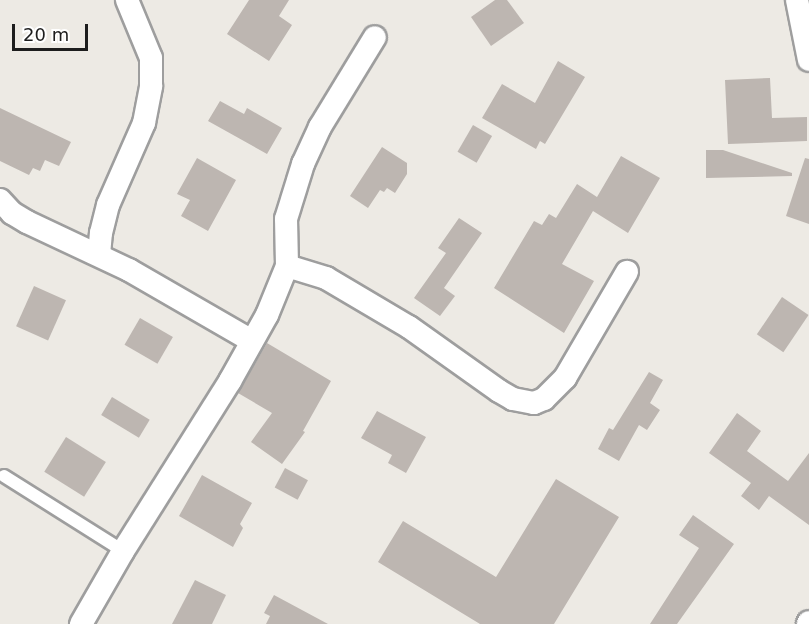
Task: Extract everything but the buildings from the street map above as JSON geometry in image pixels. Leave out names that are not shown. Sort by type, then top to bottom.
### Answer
[{"type":"street","points":[[797,0],[809,60]]},
{"type":"street","points":[[99,255],[101,233],[108,205],[144,123],[152,80],[151,58],[126,1]]},
{"type":"street","points":[[81,624],[267,315],[287,266],[286,219],[303,164],[320,127],[375,37]]},
{"type":"street","points":[[0,200],[12,213],[27,222],[99,255],[179,297],[252,341]]},
{"type":"street","points":[[287,266],[308,270],[326,278],[409,327],[499,391],[513,399],[534,403],[544,399],[565,378],[627,272]]},
{"type":"lane","points":[[4,476],[123,551]]}]
